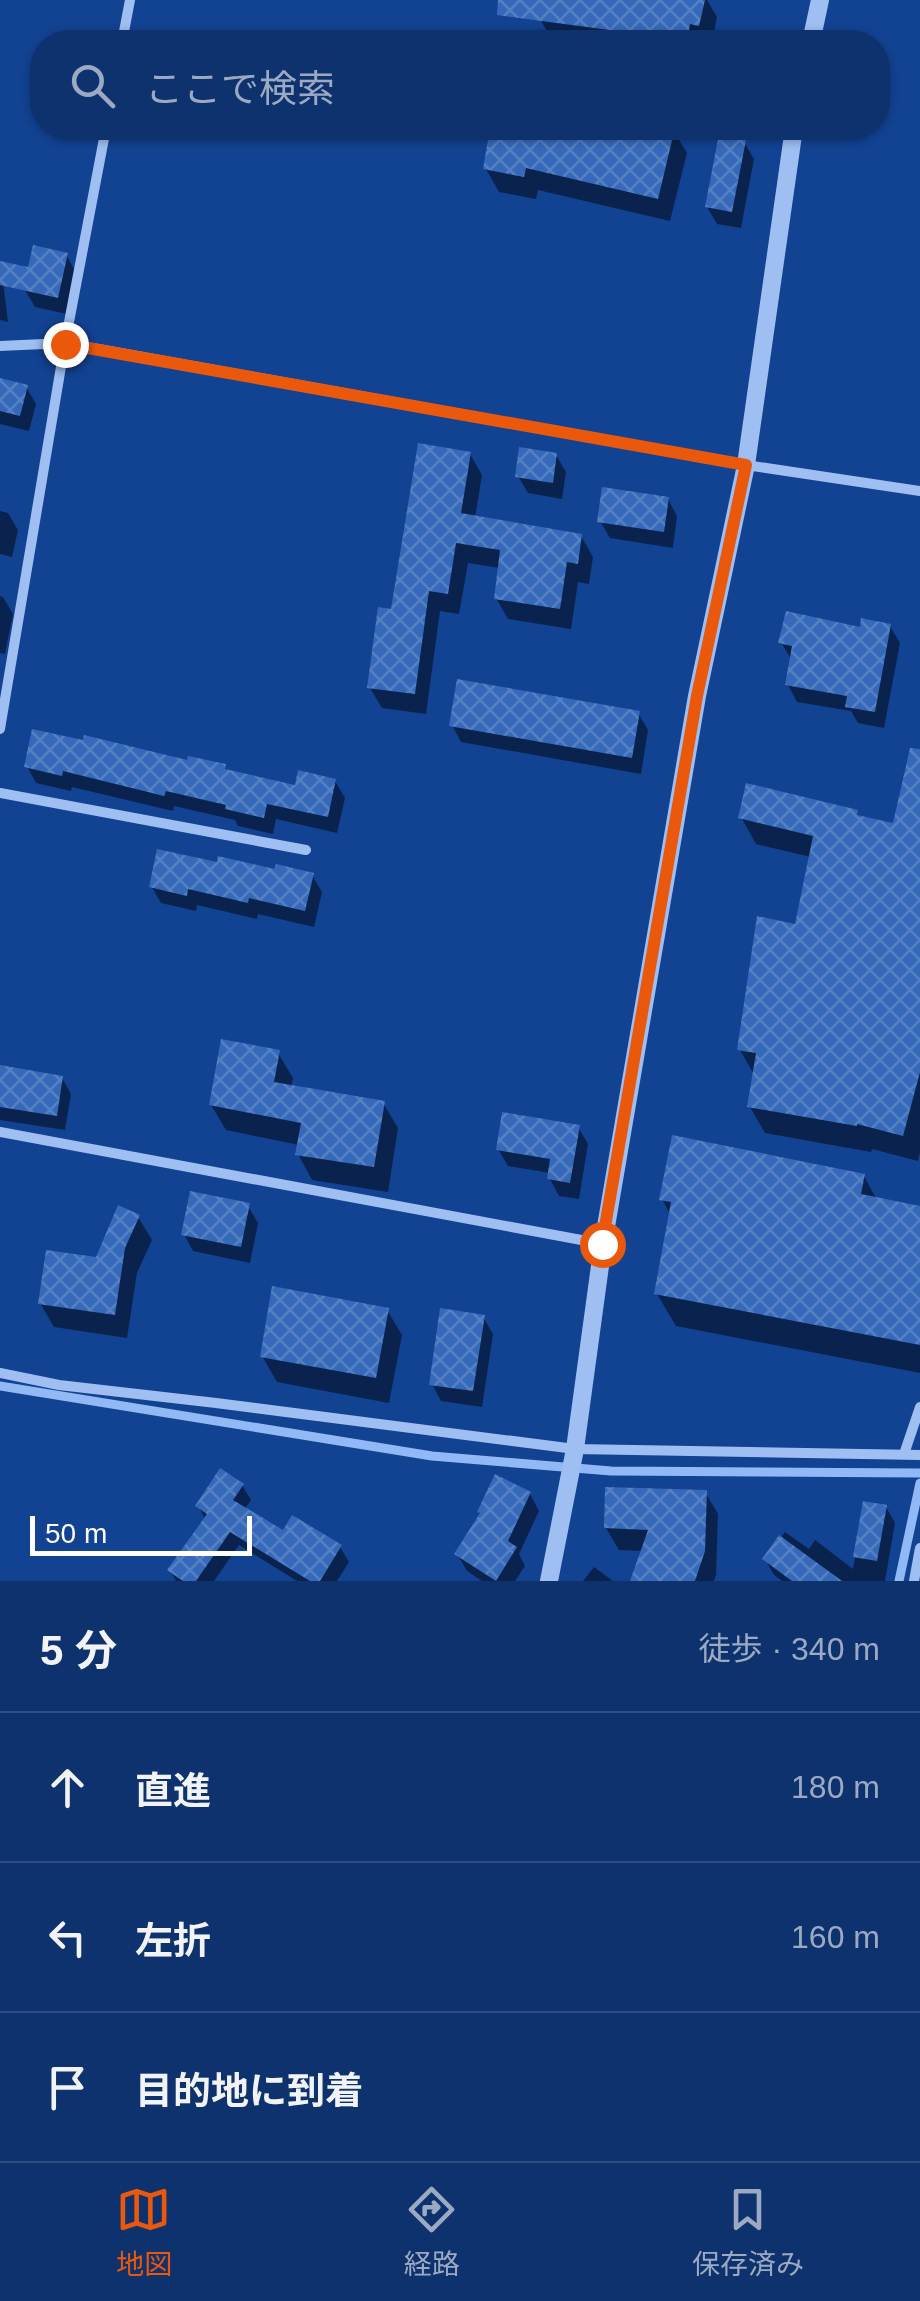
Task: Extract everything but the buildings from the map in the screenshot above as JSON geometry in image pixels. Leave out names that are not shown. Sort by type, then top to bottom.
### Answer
[{"type":"street","points":[[124,30],[130,0]]},
{"type":"street","points":[[814,30],[820,0]]},
{"type":"street","points":[[0,729],[104,140]]},
{"type":"street","points":[[549,1581],[575,1449],[602,1244],[697,696],[746,465],[792,140]]},
{"type":"street","points":[[0,346],[65,344],[746,465],[920,492]]},
{"type":"street","points":[[0,793],[306,850]]},
{"type":"street","points":[[0,1132],[602,1244]]},
{"type":"street","points":[[0,1373],[59,1385],[575,1449],[920,1455]]},
{"type":"street","points":[[904,1454],[920,1406]]},
{"type":"street","points":[[914,1581],[920,1548]]},
{"type":"waterway","points":[[0,1386],[432,1456],[611,1471],[920,1473]]},
{"type":"waterway","points":[[899,1581],[920,1483]]},
{"type":"route","points":[[65,344],[746,465],[697,696],[602,1244]]}]
